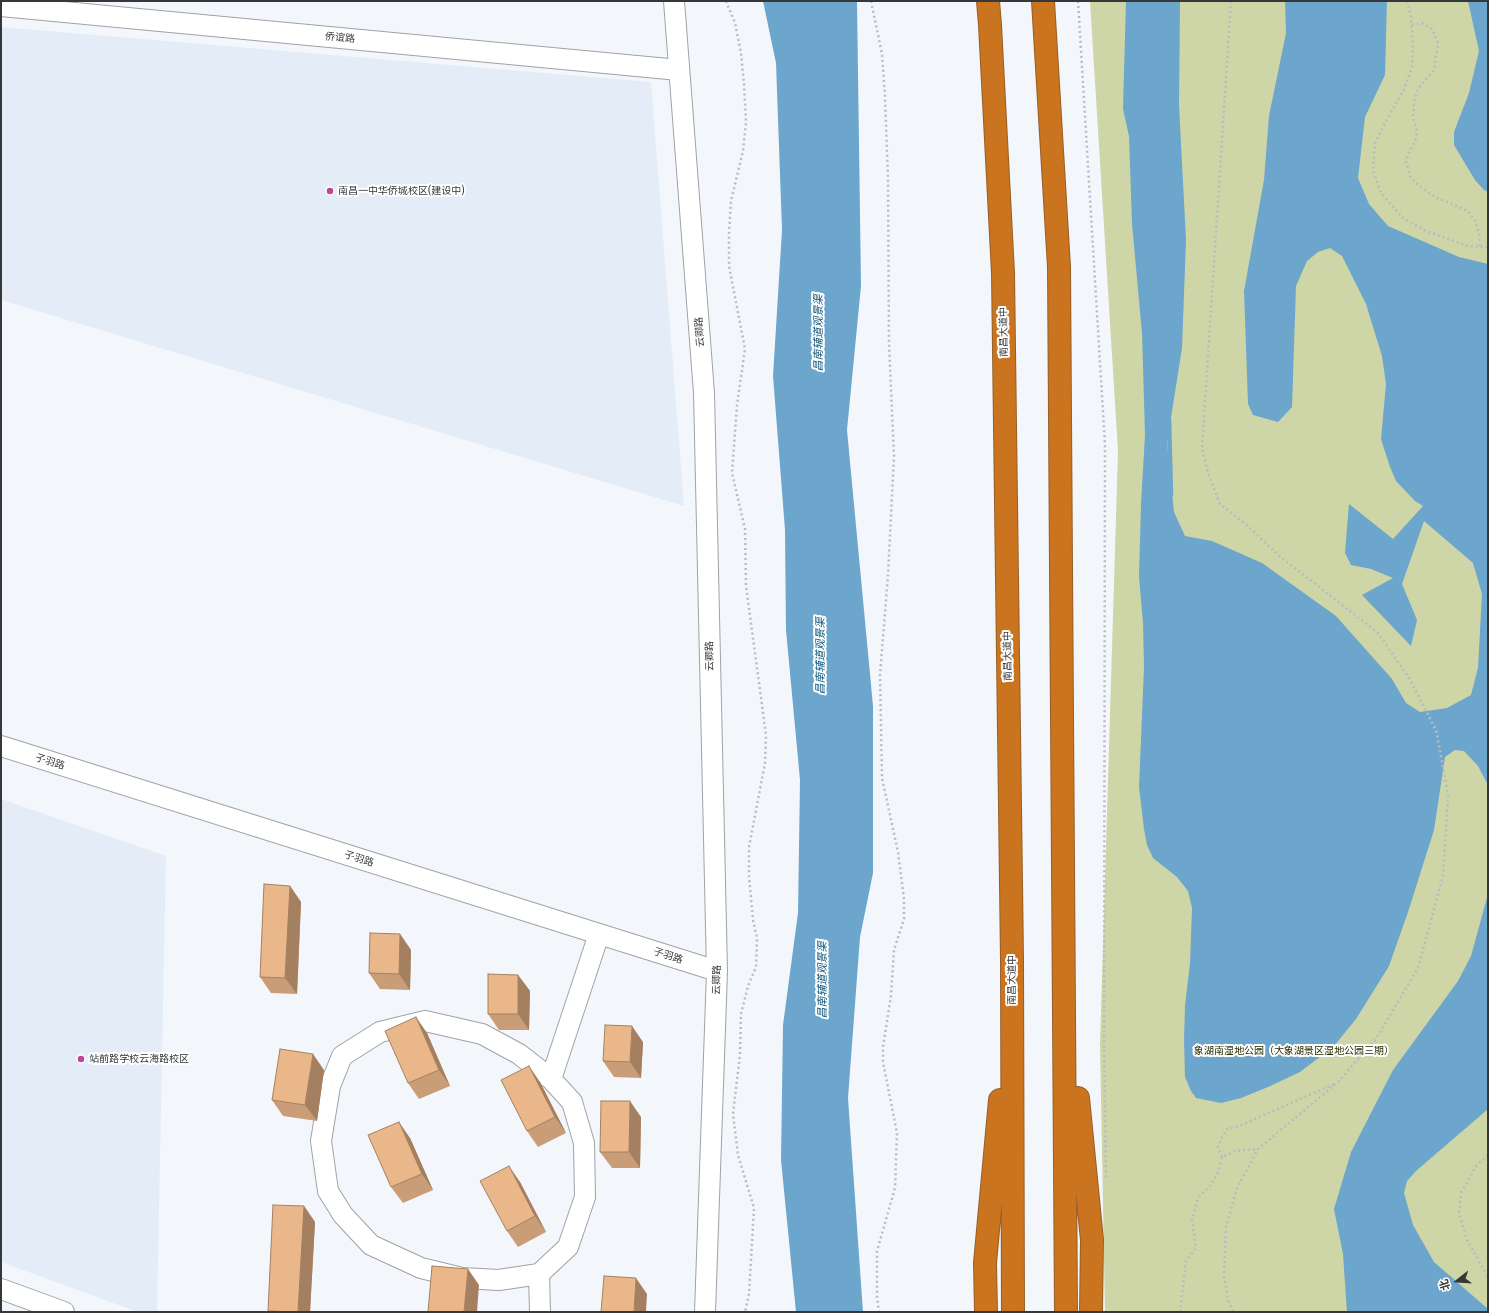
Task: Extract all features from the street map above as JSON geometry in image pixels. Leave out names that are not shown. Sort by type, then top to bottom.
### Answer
[{"type":"highway","name":"南昌大道中","points":[[988,1],[1003,273],[1012,959],[1013,1312]]},
{"type":"highway","points":[[1043,1],[1059,267],[1066,1312]]},
{"type":"highway","points":[[986,1312],[985,1263],[1012,959]]},
{"type":"highway","points":[[1064,972],[1092,1240],[1091,1312]]},
{"type":"street","name":"云卿路","points":[[674,1],[704,393],[717,971],[705,1312]]},
{"type":"street","name":"侨谊路","points":[[1,6],[679,70]]},
{"type":"street","name":"子羽路","points":[[1,746],[717,971]]},
{"type":"street","points":[[550,1079],[599,934]]},
{"type":"street","points":[[425,1022],[482,1034],[519,1054],[550,1079],[572,1102],[584,1143],[585,1197],[568,1247],[539,1274],[499,1280],[462,1278],[421,1268],[371,1245],[343,1215],[328,1190],[321,1141],[330,1086],[342,1056],[380,1032],[425,1022]]},
{"type":"street","points":[[539,1274],[540,1312]]},
{"type":"street","points":[[1,1289],[64,1312]]},
{"type":"path","points":[[726,1],[735,23],[742,53],[746,122],[743,151],[731,201],[729,233],[729,266],[745,349],[737,405],[732,473],[745,529],[746,586],[766,735],[765,763],[749,847],[749,876],[757,938],[756,967],[748,986],[741,1014],[740,1055],[734,1114],[738,1155],[754,1208],[749,1294],[745,1312]]},
{"type":"path","points":[[871,1],[882,54],[885,96],[888,180],[889,343],[894,456],[888,575],[880,675],[882,778],[898,852],[904,899],[904,919],[894,950],[891,996],[883,1047],[883,1062],[897,1133],[895,1188],[877,1251],[877,1297],[879,1312]]},
{"type":"path","points":[[1078,1],[1105,445],[1104,1039],[1106,1187]]},
{"type":"path","points":[[1231,1],[1202,449],[1220,504],[1248,526],[1278,555],[1378,633],[1409,678],[1436,730],[1448,794],[1444,876],[1418,968],[1376,1039],[1338,1082],[1258,1149],[1237,1188],[1226,1227],[1224,1277],[1229,1303],[1234,1312]]},
{"type":"path","points":[[1407,1],[1412,24],[1412,67],[1404,90],[1375,143],[1373,170],[1381,193],[1403,218],[1426,231],[1468,246],[1488,248]]},
{"type":"path","points":[[1412,24],[1422,23],[1432,29],[1438,43],[1434,70],[1418,89],[1414,100],[1413,116],[1417,131],[1415,142],[1406,161],[1410,176],[1419,186],[1435,197],[1468,211],[1475,220],[1479,233],[1480,247]]},
{"type":"path","points":[[1180,1312],[1186,1261],[1196,1248],[1192,1220],[1198,1198],[1209,1187],[1217,1175],[1222,1157],[1218,1147],[1227,1129],[1239,1126],[1338,1082]]},
{"type":"path","points":[[1222,1157],[1235,1151],[1258,1149]]},
{"type":"path","points":[[1488,1155],[1476,1166],[1461,1193],[1458,1214],[1467,1240],[1488,1277]]},
{"type":"shaded area","name":"南昌一中华侨城校区(建设中)","points":[[1,27],[651,82],[684,506],[1,300]]},
{"type":"shaded area","name":"站前路学校云海路校区","points":[[1,799],[166,856],[157,1312],[138,1312],[1,1262]]},
{"type":"green space","name":"象湖南湿地公园（大象湖景区湿地公园三期）","points":[[1090,1],[1488,1],[1488,1312],[1105,1312],[1100,1044],[1118,451]]},
{"type":"water","name":"昌南辅道观景渠","points":[[763,1],[857,1],[861,286],[847,430],[873,706],[873,873],[860,937],[848,1098],[863,1312],[796,1312],[781,1160],[783,1025],[798,913],[800,780],[786,630],[785,530],[773,376],[782,230],[776,63]]},
{"type":"water","points":[[1126,1],[1180,1],[1179,105],[1186,240],[1182,348],[1167,443],[1174,512],[1185,536],[1212,541],[1262,563],[1336,616],[1392,679],[1406,703],[1420,712],[1447,708],[1471,695],[1478,668],[1482,594],[1473,563],[1424,521],[1402,584],[1417,620],[1411,646],[1362,595],[1393,578],[1371,569],[1351,565],[1345,553],[1349,504],[1393,539],[1423,506],[1415,501],[1396,481],[1390,467],[1381,439],[1386,384],[1382,356],[1366,304],[1342,256],[1330,248],[1318,252],[1307,261],[1296,286],[1292,407],[1278,422],[1253,415],[1248,404],[1244,291],[1264,180],[1269,116],[1286,33],[1285,1],[1387,1],[1385,75],[1365,117],[1358,178],[1369,204],[1388,226],[1459,257],[1488,264],[1488,785],[1478,766],[1464,751],[1455,750],[1445,757],[1434,830],[1408,912],[1389,966],[1356,1019],[1334,1046],[1300,1072],[1241,1098],[1221,1103],[1196,1098],[1185,1077],[1185,1006],[1190,963],[1192,908],[1188,891],[1177,877],[1153,858],[1147,845],[1139,787],[1144,667],[1143,623],[1139,577],[1145,435],[1142,333],[1132,224],[1129,136],[1123,109]]},
{"type":"water","points":[[1468,1],[1488,1],[1488,192],[1484,190],[1475,180],[1454,145],[1454,132],[1469,93],[1479,51]]},
{"type":"water","points":[[1488,894],[1488,1109],[1416,1171],[1407,1181],[1404,1193],[1413,1225],[1434,1262],[1488,1309],[1488,1312],[1347,1312],[1343,1254],[1334,1209],[1351,1152],[1393,1070],[1458,981],[1471,956]]},
{"type":"building","points":[[264,884],[290,886],[285,978],[260,977]]},
{"type":"building","points":[[370,933],[400,934],[399,974],[369,973]]},
{"type":"building","points":[[488,974],[518,975],[518,1014],[488,1014]]},
{"type":"building","points":[[416,1017],[439,1070],[408,1083],[385,1031]]},
{"type":"building","points":[[605,1025],[632,1026],[630,1062],[603,1061]]},
{"type":"building","points":[[280,1049],[313,1054],[305,1105],[272,1100]]},
{"type":"building","points":[[529,1066],[555,1117],[527,1131],[501,1080]]},
{"type":"building","points":[[601,1101],[630,1101],[629,1152],[600,1152]]},
{"type":"building","points":[[399,1122],[422,1174],[391,1187],[368,1135]]},
{"type":"building","points":[[509,1166],[535,1216],[507,1231],[480,1181]]},
{"type":"building","points":[[273,1205],[304,1206],[298,1312],[268,1311]]},
{"type":"building","points":[[432,1266],[468,1269],[464,1312],[428,1312]]},
{"type":"building","points":[[604,1276],[636,1278],[634,1312],[601,1312]]},
{"type":"waterway","points":[[1169,419],[1171,494]]},
{"type":"place","name":"南昌一中华侨城校区(建设中)","points":[[330,191]]},
{"type":"place","name":"站前路学校云海路校区","points":[[81,1059]]}]
